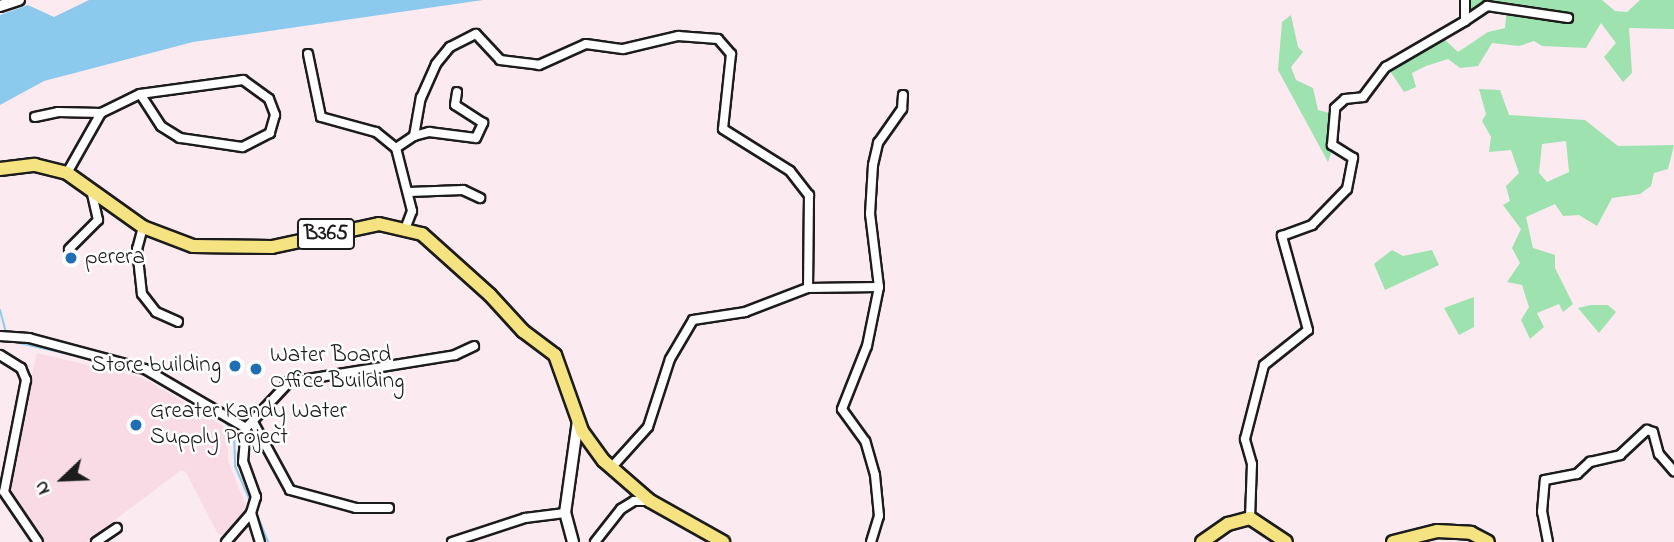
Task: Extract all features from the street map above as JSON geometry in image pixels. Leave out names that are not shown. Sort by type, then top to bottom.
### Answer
[{"type":"main road","name":"B365","points":[[0,169],[36,165],[67,173],[143,228],[193,246],[226,248],[282,245],[379,224],[406,227],[437,244],[513,322],[555,355],[578,420],[592,447],[611,468],[650,501],[723,542]]},
{"type":"main road","points":[[1202,542],[1228,524],[1250,518],[1286,542]]},
{"type":"main road","points":[[1393,542],[1437,531],[1471,533],[1488,542]]},
{"type":"street","points":[[0,6],[19,0]]},
{"type":"street","points":[[1465,0],[1465,21]]},
{"type":"street","points":[[1250,518],[1252,464],[1245,439],[1264,365],[1308,330],[1282,236],[1312,225],[1347,189],[1353,158],[1332,145],[1335,108],[1345,99],[1363,97],[1386,67],[1487,6],[1568,18]]},
{"type":"street","points":[[414,136],[421,97],[436,64],[450,47],[476,34],[500,60],[539,65],[586,44],[623,49],[678,36],[718,39],[731,54],[723,130],[790,171],[809,195],[808,288]]},
{"type":"street","points":[[308,54],[321,117],[376,132],[396,148],[412,211],[406,227]]},
{"type":"street","points":[[35,117],[101,113],[140,94],[243,80],[269,99],[275,115],[270,133],[242,147],[180,138],[161,126],[140,94]]},
{"type":"street","points":[[396,148],[414,136],[429,132],[476,138],[483,123],[455,105],[457,92]]},
{"type":"street","points":[[871,542],[879,516],[875,474],[865,441],[842,409],[867,346],[879,287],[870,214],[873,165],[878,143],[902,109],[904,95]]},
{"type":"street","points":[[67,173],[101,113]]},
{"type":"street","points":[[409,192],[463,190],[480,198]]},
{"type":"street","points":[[69,249],[97,220],[92,193]]},
{"type":"street","points":[[143,228],[137,249],[142,294],[156,312],[178,322]]},
{"type":"street","points":[[611,468],[648,427],[670,359],[694,320],[745,312],[808,288],[879,287]]},
{"type":"street","points":[[0,336],[29,338],[145,369],[249,425],[290,490],[356,508],[389,508]]},
{"type":"street","points":[[226,542],[251,513],[256,497],[243,462],[249,425],[289,382],[455,355],[474,346]]},
{"type":"street","points":[[0,355],[21,368],[26,380],[4,462],[4,492],[38,542]]},
{"type":"street","points":[[573,542],[565,513],[578,420]]},
{"type":"street","points":[[1548,542],[1542,512],[1545,480],[1577,474],[1590,462],[1620,455],[1647,430],[1653,432],[1659,454],[1674,471]]},
{"type":"street","points":[[595,542],[621,509],[634,501],[650,501]]},
{"type":"street","points":[[251,513],[260,542]]},
{"type":"street","points":[[452,542],[526,517],[565,513]]},
{"type":"street","points":[[96,542],[117,528]]},
{"type":"shaded area","name":"Greater Kandy Water Supply Project","points":[[37,353],[143,378],[228,429],[228,461],[248,511],[223,535],[218,534],[186,472],[181,470],[86,542],[42,542],[6,488]]},
{"type":"green space","points":[[1469,0],[1602,0],[1615,11],[1627,12],[1640,0],[1674,0],[1674,29],[1629,28],[1632,73],[1623,82],[1604,57],[1616,43],[1601,23],[1586,48],[1542,46],[1534,41],[1519,46],[1492,43],[1478,66],[1460,68],[1448,59],[1426,66],[1412,73],[1416,87],[1404,92],[1388,68],[1443,38],[1458,52],[1488,32],[1505,28],[1507,7],[1486,2],[1469,12]]},
{"type":"green space","points":[[1291,15],[1298,47],[1303,52],[1291,67],[1296,80],[1313,88],[1318,110],[1333,114],[1328,144],[1333,148],[1328,162],[1278,70],[1282,22]]},
{"type":"green space","points":[[1479,89],[1500,90],[1509,115],[1585,120],[1618,146],[1674,145],[1668,169],[1654,173],[1651,186],[1640,194],[1612,198],[1597,226],[1579,215],[1563,216],[1555,204],[1526,217],[1533,248],[1555,255],[1555,268],[1573,304],[1563,312],[1559,304],[1537,313],[1544,327],[1530,339],[1521,320],[1529,307],[1522,285],[1507,282],[1520,263],[1512,248],[1521,229],[1503,205],[1510,201],[1506,186],[1519,173],[1511,150],[1489,152],[1491,137],[1482,121],[1486,114]],"holes":[[[1566,141],[1569,172],[1547,182],[1539,173],[1542,144]]]},
{"type":"green space","points":[[1392,250],[1403,256],[1432,250],[1439,265],[1385,290],[1374,264]]},
{"type":"green space","points":[[1474,297],[1474,327],[1459,335],[1444,308]]},
{"type":"green space","points":[[1608,305],[1616,312],[1599,333],[1578,308]]},
{"type":"water","points":[[89,0],[483,0],[193,42],[44,81],[0,105],[0,15],[28,5],[54,17]]},
{"type":"waterway","points":[[0,310],[6,332]]},
{"type":"waterway","points":[[11,341],[108,363]]},
{"type":"waterway","points":[[222,419],[234,432],[235,466],[251,503]]},
{"type":"waterway","points":[[256,512],[268,542]]},
{"type":"place","name":"perera","points":[[71,258]]},
{"type":"place","name":"Store building","points":[[235,366]]},
{"type":"place","name":"Water Board Office Building","points":[[256,369]]},
{"type":"place","name":"Greater Kandy Water Supply Project","points":[[136,425]]}]
